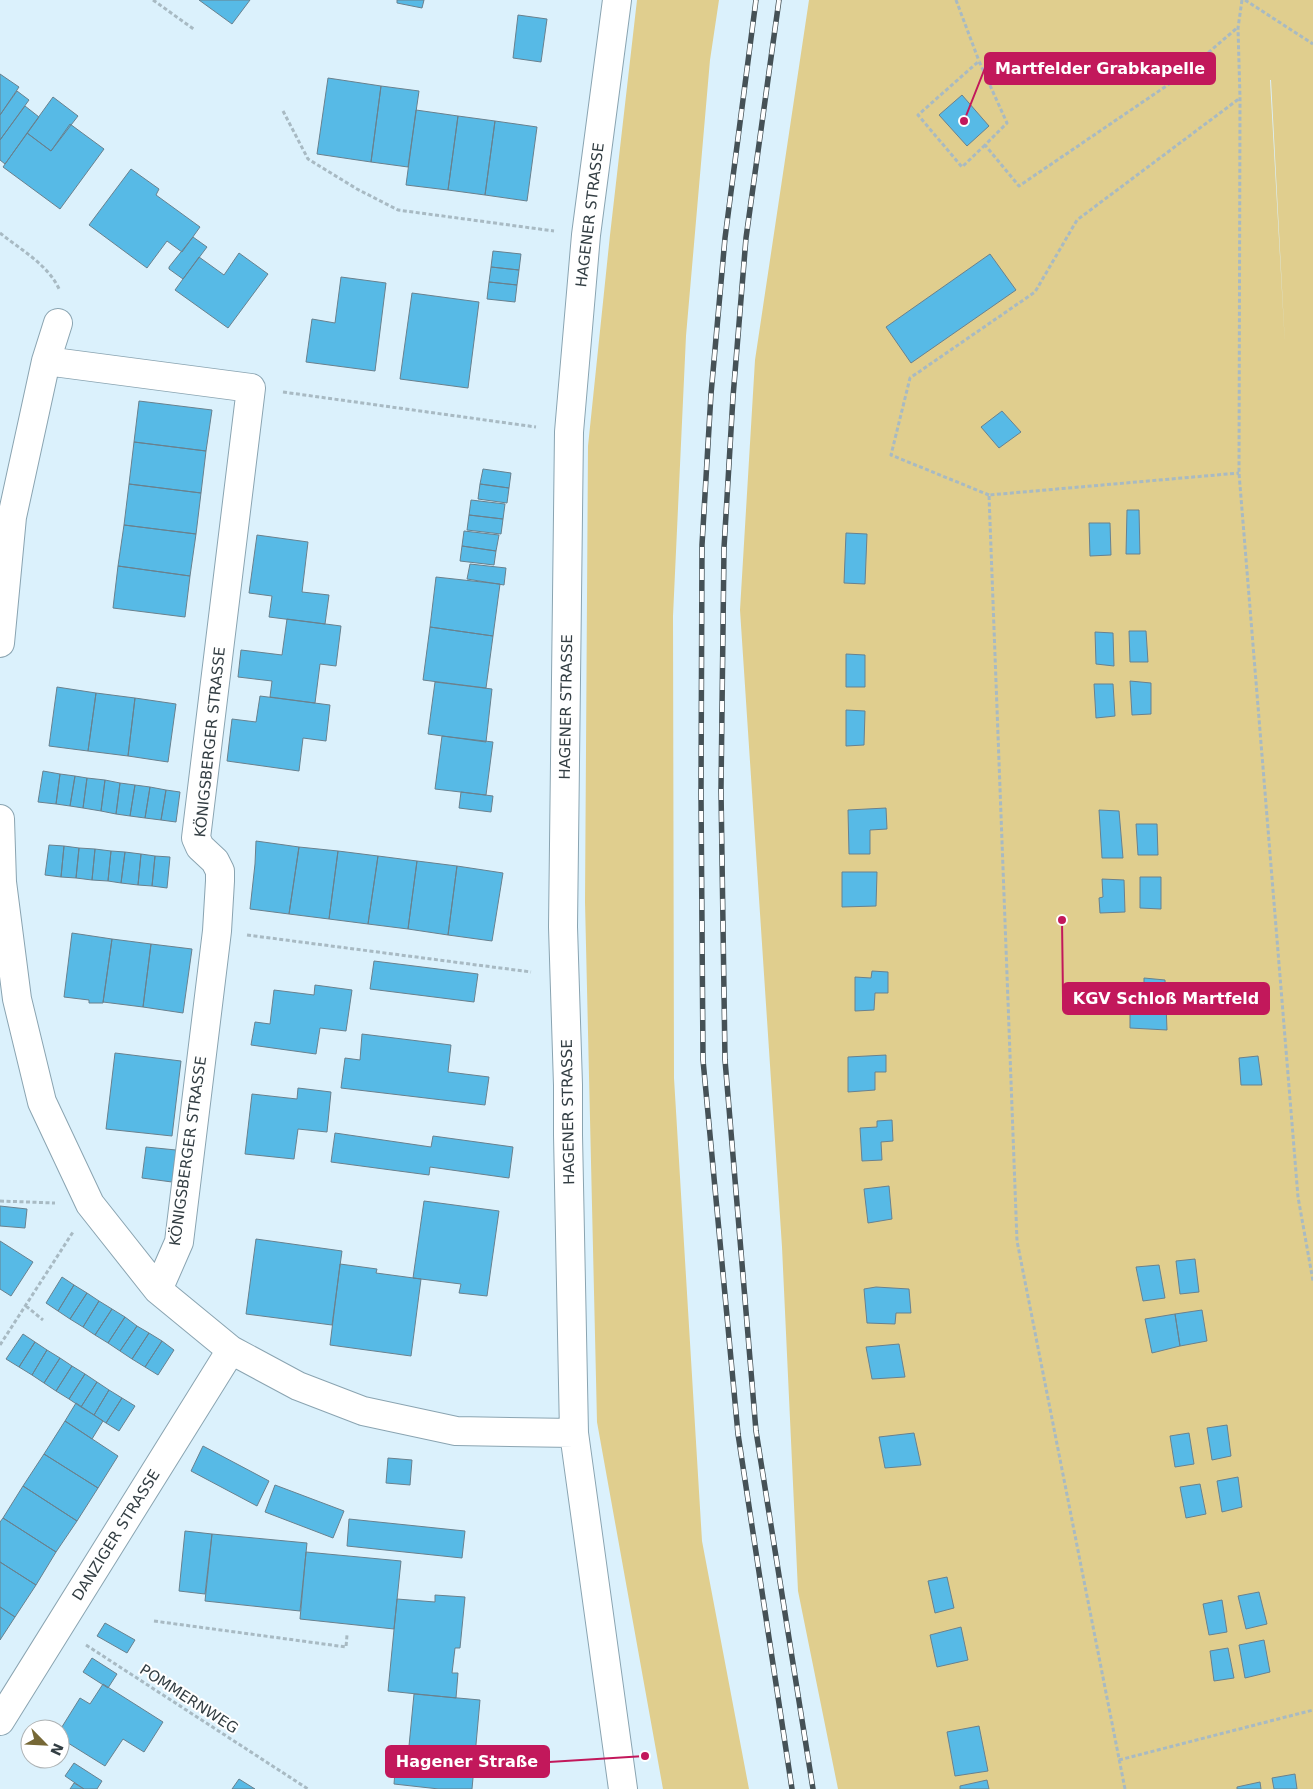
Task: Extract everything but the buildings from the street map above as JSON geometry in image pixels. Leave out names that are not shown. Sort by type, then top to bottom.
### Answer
[{"type":"street","name":"HAGENER STRASSE","points":[[618,0],[586,235],[569,432],[563,927],[574,1433],[623,1789]]},
{"type":"street","points":[[0,643],[12,517],[46,361],[58,323]]},
{"type":"street","name":"KÖNIGSBERGER STRASSE","points":[[46,361],[251,388],[196,838],[200,846],[215,861],[220,871],[217,931],[179,1242],[158,1290]]},
{"type":"street","points":[[0,819],[2,882],[17,999],[42,1102],[90,1204],[158,1290],[231,1350],[298,1386],[363,1411],[456,1431],[574,1433]]},
{"type":"street","name":"DANZIGER STRASSE","points":[[0,1721],[231,1350]]},
{"type":"path","points":[[153,0],[196,30]]},
{"type":"path","points":[[956,0],[979,61],[1007,123],[962,167],[918,115],[979,61]]},
{"type":"path","points":[[1313,44],[1243,0],[1238,28],[1240,98],[1239,473],[1298,1197],[1313,1281]]},
{"type":"path","points":[[985,145],[1019,186],[1182,76],[1238,28]]},
{"type":"path","points":[[1239,473],[989,495],[891,455],[910,378],[1035,292],[1077,220],[1240,98]]},
{"type":"path","points":[[283,111],[308,160],[357,189],[398,210],[586,235]]},
{"type":"path","points":[[0,233],[45,268],[56,281],[62,305],[58,323]]},
{"type":"path","points":[[299,395],[569,432]]},
{"type":"path","points":[[989,495],[1017,1241],[1125,1789]]},
{"type":"path","points":[[217,931],[565,976]]},
{"type":"path","points":[[0,1202],[90,1204]]},
{"type":"path","points":[[0,1345],[90,1204]]},
{"type":"path","points":[[26,1306],[42,1320]]},
{"type":"path","points":[[154,1621],[346,1647],[347,1635]]},
{"type":"path","name":"POMMERNWEG","points":[[58,1627],[308,1789]]},
{"type":"path","points":[[1119,1760],[1313,1710]]},
{"type":"shaded area","points":[[637,0],[719,0],[710,60],[686,336],[673,616],[674,1078],[702,1541],[749,1789],[663,1789],[597,1422],[585,902],[588,446]]},
{"type":"shaded area","points":[[809,0],[1313,0],[1313,1789],[838,1789],[798,1591],[782,1247],[740,610],[755,360]],"holes":[[[1270,80],[1271,80],[1285,345]]]},
{"type":"railway","points":[[756,0],[725,238],[711,394],[702,545],[703,1060],[738,1434],[792,1789]]},
{"type":"railway","points":[[779,0],[746,238],[733,397],[724,548],[721,790],[725,1060],[756,1431],[813,1789]]},
{"type":"place","name":"Martfelder Grabkapelle","points":[[964,121]]},
{"type":"place","name":"KGV Schloß Martfeld","points":[[1062,920]]},
{"type":"place","name":"Hagener Straße","points":[[645,1756]]}]
